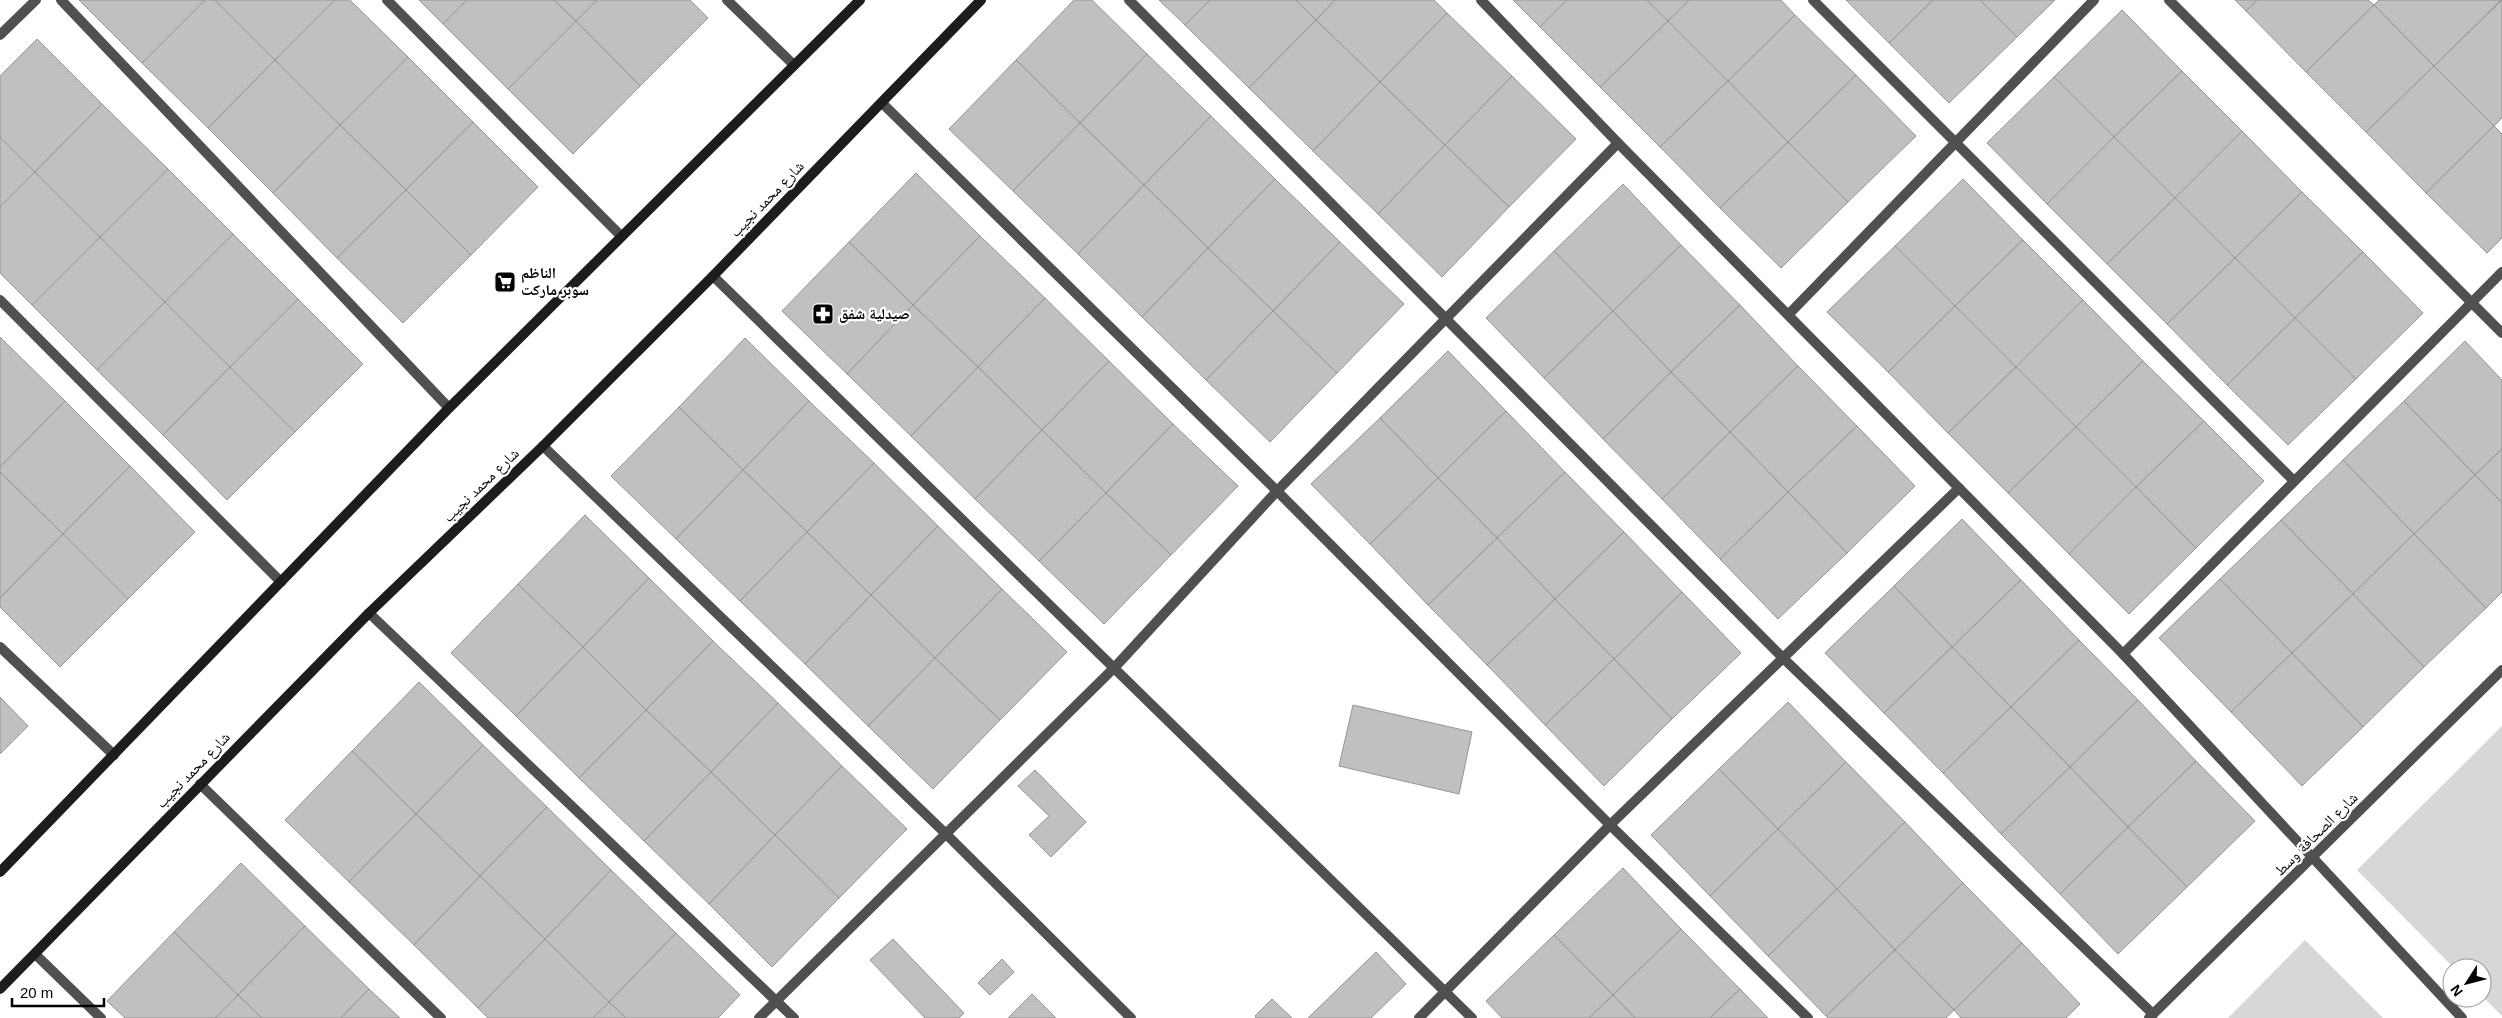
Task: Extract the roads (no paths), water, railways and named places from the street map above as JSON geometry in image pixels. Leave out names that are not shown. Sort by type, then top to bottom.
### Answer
[{"type":"main road","points":[[0,872],[449,408],[860,0]]},
{"type":"main road","name":"شارع محمد نجيب","points":[[0,989],[369,613],[543,446],[713,276],[981,0]]},
{"type":"street","points":[[0,35],[36,0]]},
{"type":"street","points":[[61,0],[449,408]]},
{"type":"street","points":[[388,0],[621,236]]},
{"type":"street","points":[[727,0],[794,65]]},
{"type":"street","points":[[1130,0],[1784,658],[2151,1016]]},
{"type":"street","points":[[1481,0],[1618,143],[2123,654],[2462,1018]]},
{"type":"street","points":[[1813,0],[2294,481]]},
{"type":"street","points":[[1789,314],[2094,0]]},
{"type":"street","points":[[2169,0],[2502,333]]},
{"type":"street","points":[[882,103],[1277,491],[1610,825],[1808,1018]]},
{"type":"street","points":[[759,1018],[944,833],[1115,667],[1277,491],[1618,143]]},
{"type":"street","points":[[2123,654],[2502,272]]},
{"type":"street","points":[[713,276],[1472,1018]]},
{"type":"street","points":[[0,300],[281,582]]},
{"type":"street","points":[[543,446],[944,833],[1131,1018]]},
{"type":"street","points":[[1419,1018],[1610,825],[1959,488]]},
{"type":"street","points":[[369,613],[794,1018]]},
{"type":"street","points":[[0,647],[114,755]]},
{"type":"street","name":"شارع الصحافة وسط","points":[[2151,1016],[2502,670]]},
{"type":"street","points":[[200,784],[441,1018]]},
{"type":"street","points":[[35,954],[101,1018]]},
{"type":"place","name":"الناظم سوبر ماركت","points":[[505,282]]},
{"type":"place","name":"صيدلية شفق","points":[[823,314]]}]
